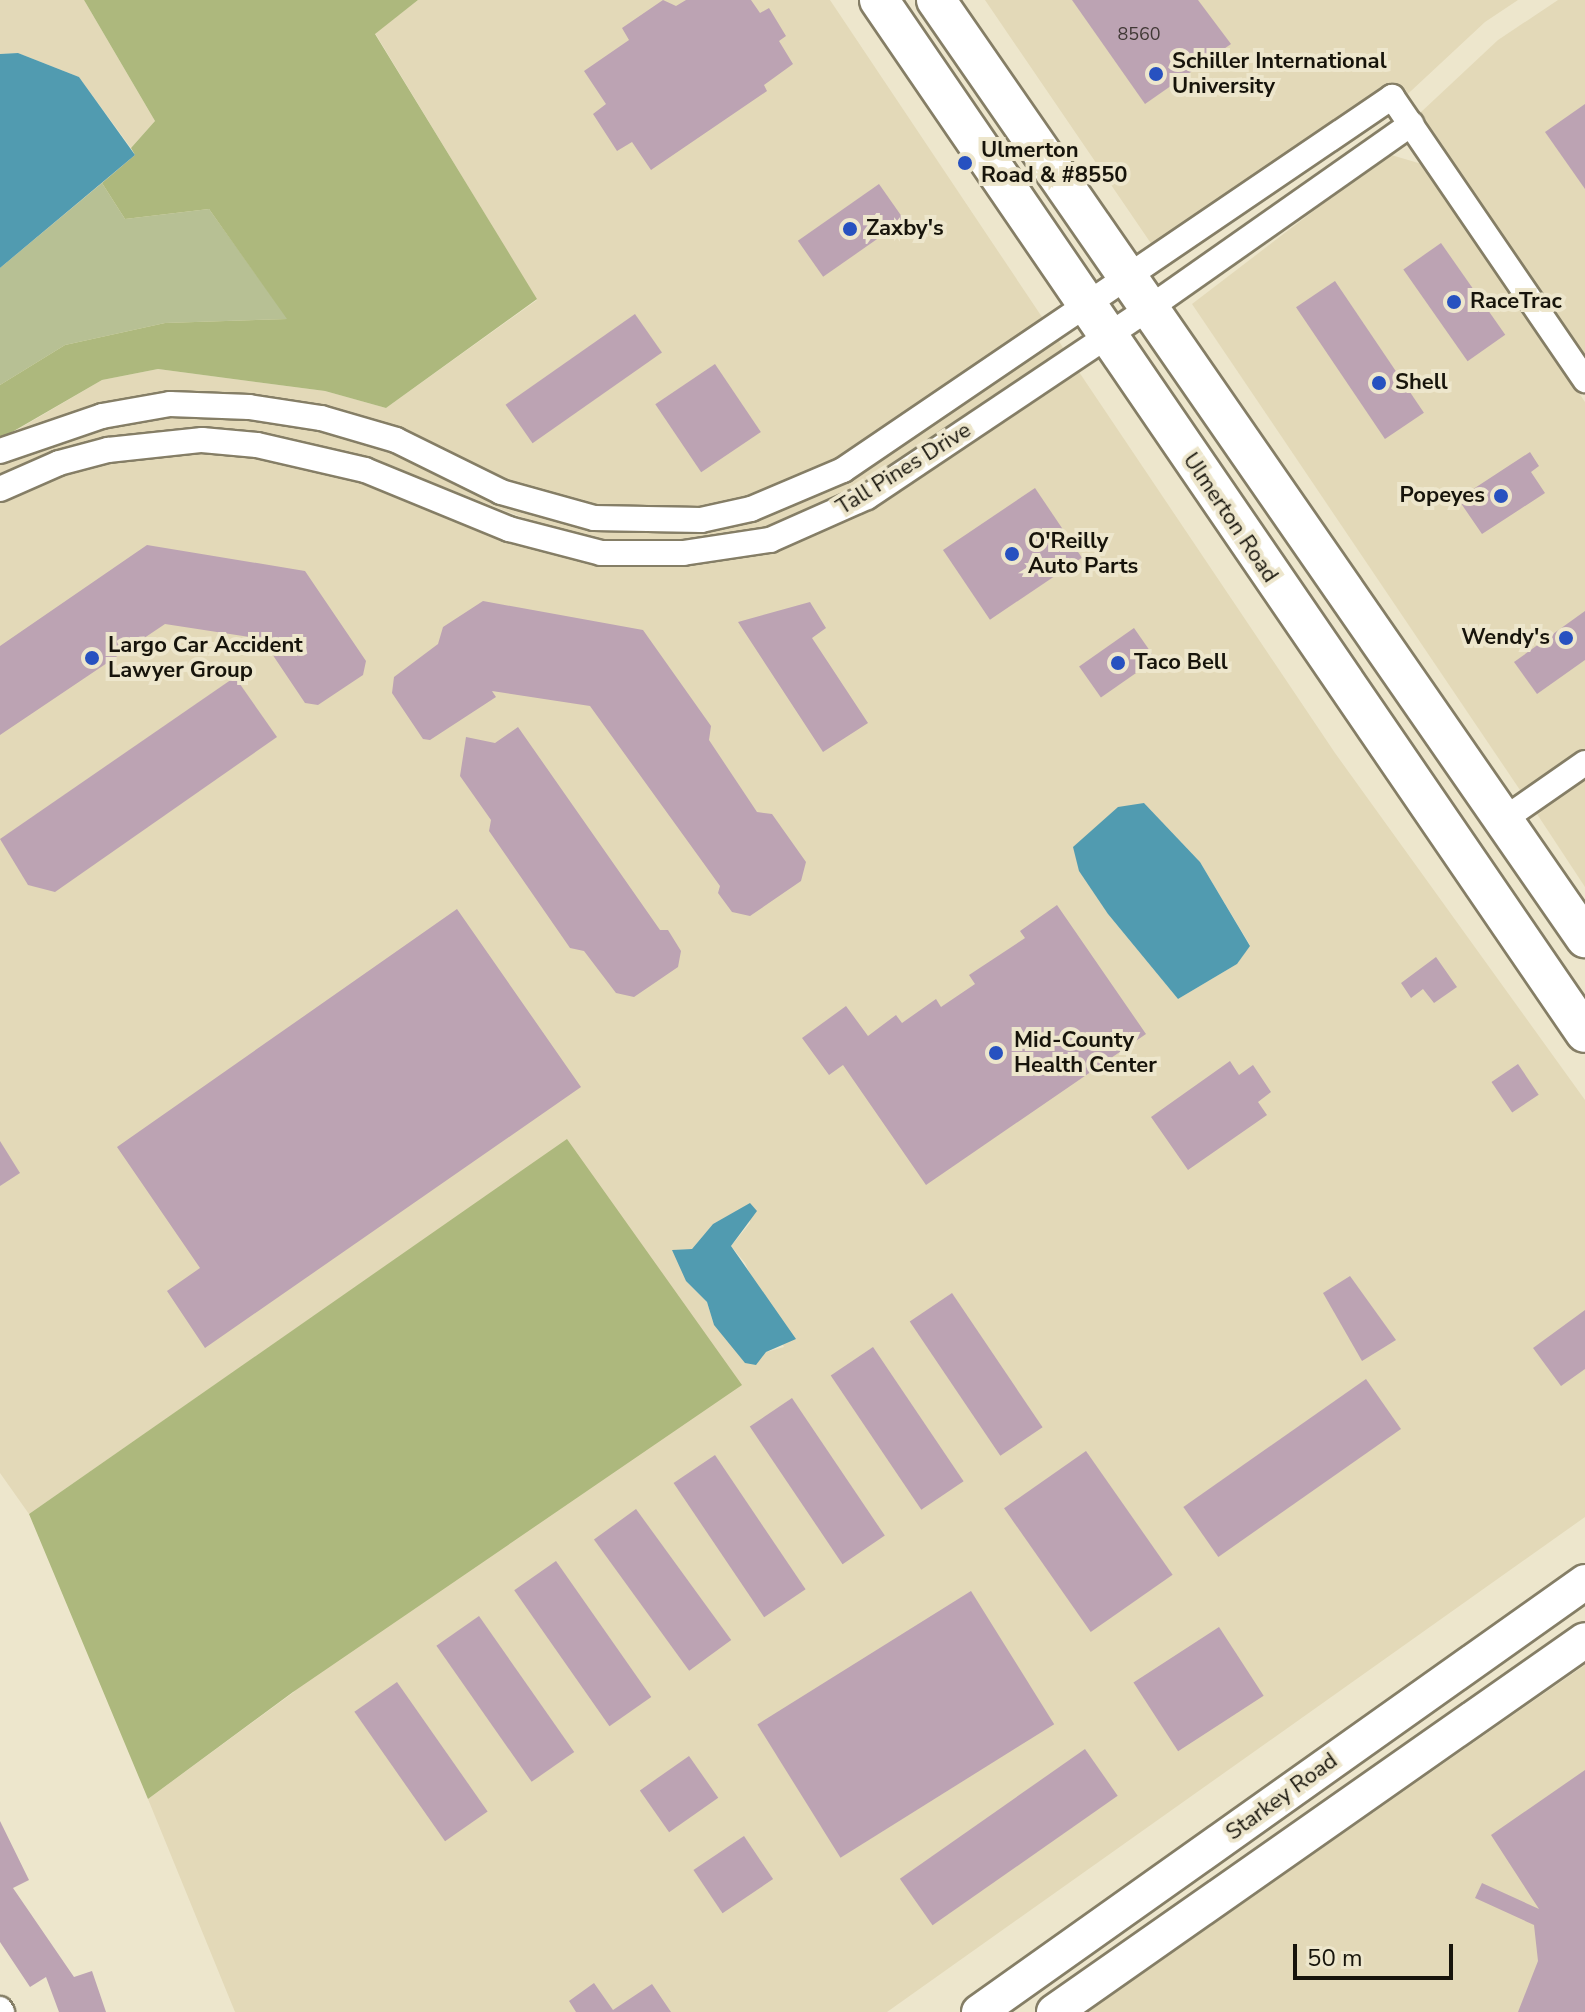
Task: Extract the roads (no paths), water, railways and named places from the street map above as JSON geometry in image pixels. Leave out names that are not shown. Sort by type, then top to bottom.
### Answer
[{"type":"main road","name":"Ulmerton Road","points":[[879,0],[1585,1033]]},
{"type":"main road","points":[[936,0],[1585,938]]},
{"type":"main road","name":"Starkey Road","points":[[979,2012],[1585,1582]]},
{"type":"main road","name":"Starkey Road","points":[[1054,2012],[1585,1640]]},
{"type":"street","name":"Tall Pines Drive","points":[[0,451],[102,416],[170,404],[249,407],[321,418],[396,440],[501,492],[594,518],[701,520],[751,509],[843,470],[1086,305],[1138,295],[1411,124],[1392,97],[1138,295],[1108,336],[867,497],[770,540],[724,549],[636,554],[555,544],[365,470],[257,445],[202,440],[108,450],[59,463],[0,489]]},
{"type":"street","points":[[1411,124],[1585,380]]},
{"type":"street","points":[[1503,820],[1585,763]]},
{"type":"water","points":[[18,53],[79,77],[135,155],[0,268],[0,54]]},
{"type":"water","points":[[1144,803],[1200,862],[1250,946],[1237,964],[1178,999],[1108,914],[1079,871],[1073,847],[1118,807]]},
{"type":"water","points":[[750,1203],[757,1211],[731,1246],[796,1339],[766,1352],[756,1365],[745,1363],[714,1325],[707,1302],[686,1281],[672,1250],[692,1249],[713,1224]]},
{"type":"place","name":"Schiller International University","points":[[1156,74]]},
{"type":"place","name":"Ulmerton Road & #8550","points":[[965,163]]},
{"type":"place","name":"Zaxby's","points":[[850,229]]},
{"type":"place","name":"RaceTrac","points":[[1454,302]]},
{"type":"place","name":"Shell","points":[[1379,383]]},
{"type":"place","name":"Popeyes","points":[[1501,496]]},
{"type":"place","name":"O'Reilly Auto Parts","points":[[1012,554]]},
{"type":"place","name":"Wendy's","points":[[1566,638]]},
{"type":"place","name":"Largo Car Accident Lawyer Group","points":[[92,658]]},
{"type":"place","name":"Taco Bell","points":[[1118,663]]},
{"type":"place","name":"Mid-County Health Center","points":[[996,1053]]}]
